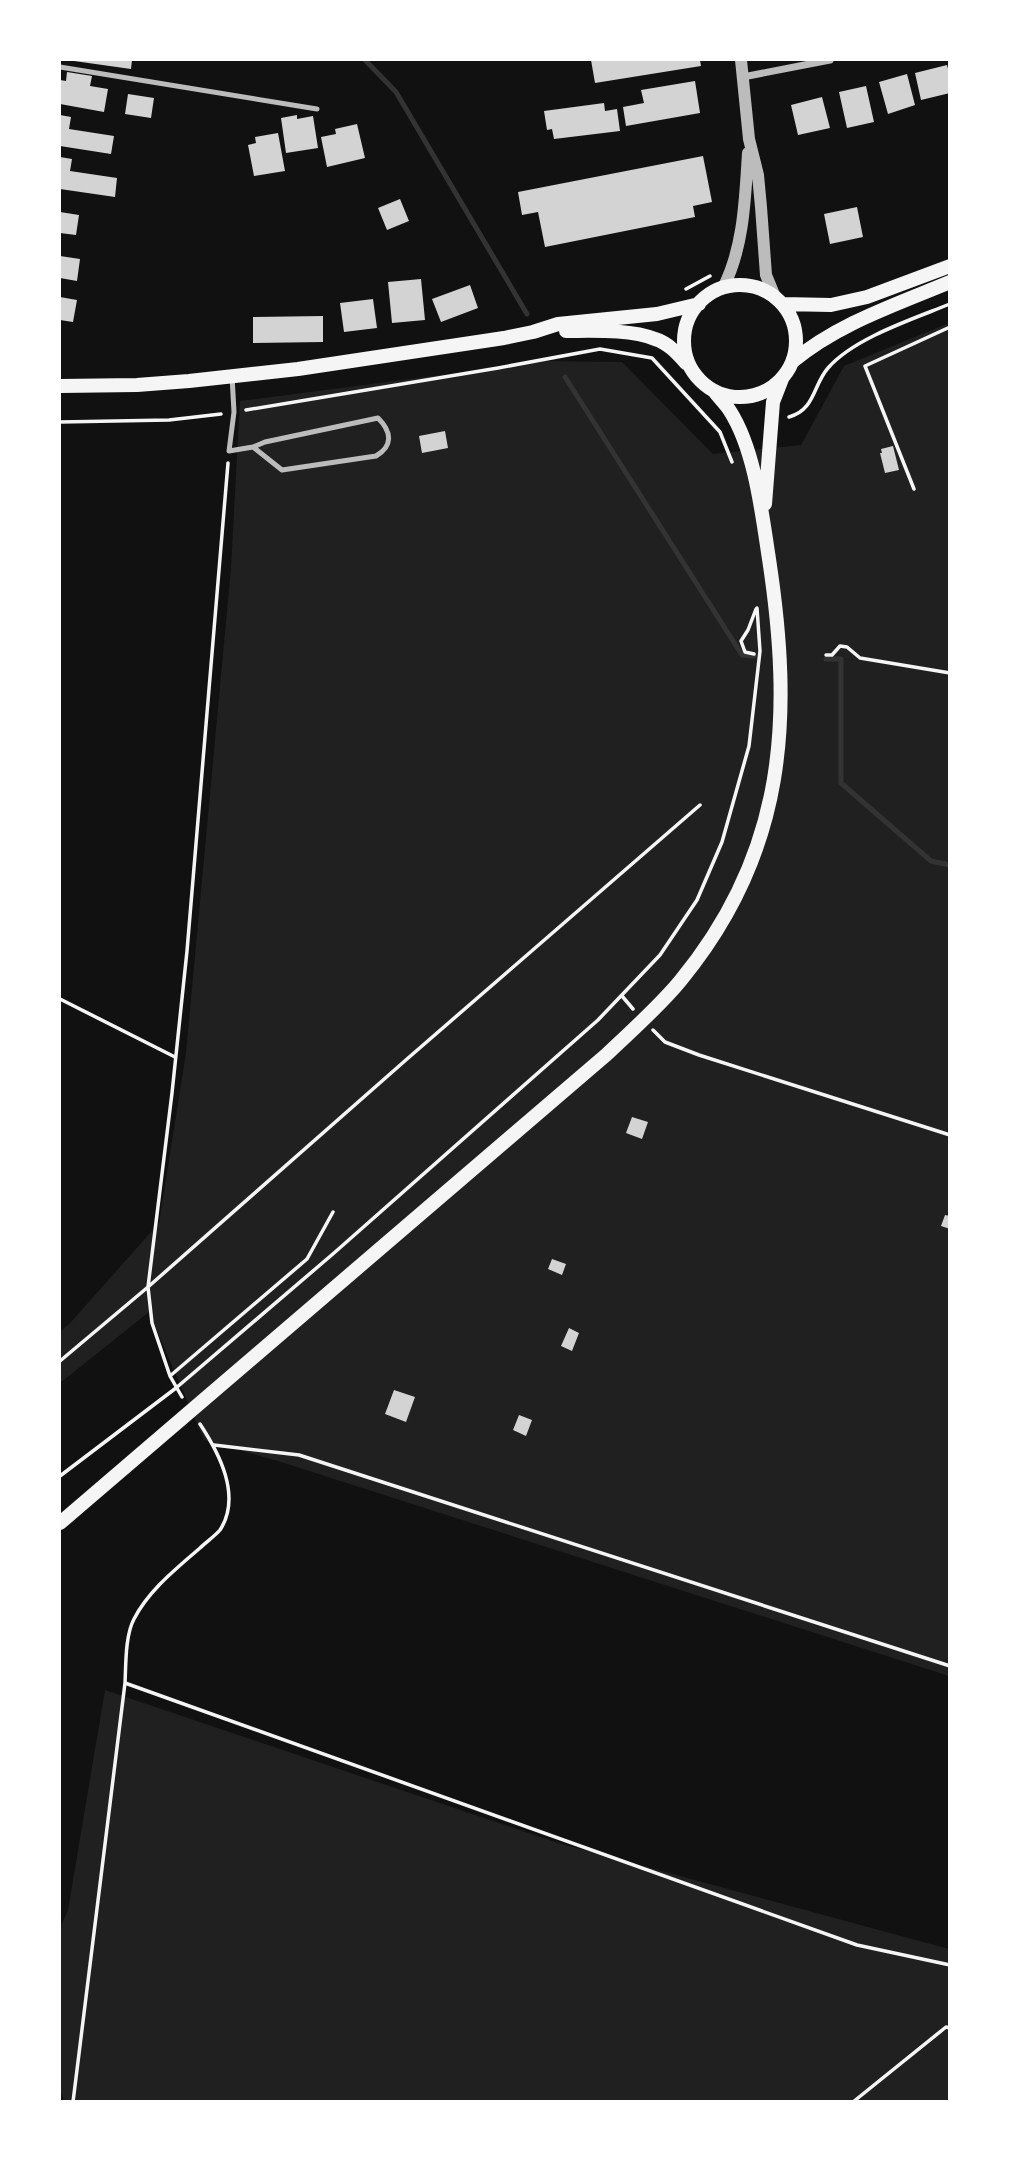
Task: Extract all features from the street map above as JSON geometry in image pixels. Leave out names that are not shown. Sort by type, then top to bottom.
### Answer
[{"type":"main road","points":[[691,368],[684,340],[688,320],[699,304],[710,294],[723,288],[744,285],[755,287],[779,301],[831,305],[867,297],[950,265]]},
{"type":"main road","points":[[792,362],[830,334],[950,282]]},
{"type":"main road","points":[[763,523],[773,402],[795,352],[793,322],[779,301]]},
{"type":"main road","points":[[533,332],[558,324],[657,314],[699,304]]},
{"type":"main road","points":[[60,386],[137,386],[339,363],[533,332],[608,331],[655,338],[674,349],[705,385],[732,397],[751,396],[768,389],[783,377]]},
{"type":"main road","points":[[60,1523],[606,1055],[681,981],[713,936],[738,891],[758,845],[771,802],[778,765],[781,719],[781,668],[774,593],[754,474],[740,431],[730,411],[714,391]]},
{"type":"street","points":[[741,60],[749,139],[758,175],[766,275],[779,301]]},
{"type":"street","points":[[743,78],[830,60]]},
{"type":"street","points":[[723,288],[737,255],[745,202],[749,139]]},
{"type":"lane","points":[[60,66],[317,109]]},
{"type":"lane","points":[[232,376],[234,412],[229,451],[378,418],[386,426],[389,443],[385,451],[376,456],[282,470],[253,447]]},
{"type":"path","points":[[684,290],[703,282],[713,274]]},
{"type":"path","points":[[772,422],[800,414],[814,394],[825,370],[841,354],[899,324],[950,304]]},
{"type":"path","points":[[914,489],[865,366],[950,327]]},
{"type":"path","points":[[652,358],[655,338]]},
{"type":"path","points":[[60,422],[169,420],[234,412],[600,349],[652,358],[723,436],[736,474]]},
{"type":"path","points":[[723,436],[740,431]]},
{"type":"path","points":[[176,1388],[152,1323],[148,1287],[176,1057],[225,521],[229,451]]},
{"type":"path","points":[[60,1476],[176,1388],[334,1253],[598,1020],[660,955],[697,900],[722,842],[746,758],[760,651],[757,607],[741,641],[745,652],[754,654]]},
{"type":"path","points":[[827,656],[832,655],[840,646],[847,647],[860,658],[950,673]]},
{"type":"path","points":[[60,1361],[700,805]]},
{"type":"path","points":[[60,999],[176,1057]]},
{"type":"path","points":[[643,1020],[665,1042],[699,1055],[950,1136]]},
{"type":"path","points":[[170,1376],[307,1259],[333,1212]]},
{"type":"path","points":[[73,2102],[126,1657],[133,1621],[157,1587],[220,1530],[229,1506],[226,1475],[214,1445],[191,1411]]},
{"type":"path","points":[[214,1445],[299,1455],[950,1666]]},
{"type":"path","points":[[125,1683],[858,1945],[950,1965]]},
{"type":"path","points":[[853,2102],[946,2027],[950,2028]]},
{"type":"shaded area","points":[[949,323],[949,1676],[278,1461],[204,1440],[149,1312],[60,1383],[60,1332],[159,1223],[186,1053],[231,568],[240,401],[548,361],[622,362],[713,454],[801,445],[844,366]]},
{"type":"shaded area","points":[[105,1690],[558,1843],[949,1949],[949,2101],[64,2101],[60,2090],[60,1928],[68,1910]]},
{"type":"building","points":[[74,60],[132,60],[131,69]]},
{"type":"building","points":[[591,60],[700,60],[701,66],[595,83]]},
{"type":"building","points":[[947,65],[950,93],[921,100],[915,73]]},
{"type":"building","points":[[67,72],[92,76],[90,86],[108,89],[104,112],[60,104],[60,80],[66,81]]},
{"type":"building","points":[[907,74],[915,105],[888,114],[879,82]]},
{"type":"building","points":[[695,81],[700,113],[626,126],[623,107],[644,103],[641,90]]},
{"type":"building","points":[[866,86],[874,122],[847,128],[839,92]]},
{"type":"building","points":[[128,94],[154,98],[151,118],[125,114]]},
{"type":"building","points":[[822,97],[830,128],[798,135],[791,105]]},
{"type":"building","points":[[604,103],[605,111],[617,109],[620,131],[554,139],[552,129],[547,130],[544,111]]},
{"type":"building","points":[[60,115],[71,117],[69,129],[114,136],[111,154],[60,146]]},
{"type":"building","points":[[297,115],[297,119],[313,116],[318,148],[286,153],[281,118]]},
{"type":"building","points":[[357,124],[365,158],[327,167],[321,137],[336,134],[335,129]]},
{"type":"building","points":[[278,133],[285,171],[254,176],[248,145],[256,143],[255,137]]},
{"type":"building","points":[[703,156],[712,202],[693,206],[695,217],[545,247],[538,212],[522,215],[518,192]]},
{"type":"building","points":[[60,157],[72,159],[70,171],[117,178],[115,197],[60,189]]},
{"type":"building","points":[[400,199],[409,221],[387,230],[378,208]]},
{"type":"building","points":[[857,207],[863,237],[830,244],[824,214]]},
{"type":"building","points":[[60,212],[79,215],[76,235],[60,233]]},
{"type":"building","points":[[60,256],[80,259],[77,281],[60,278]]},
{"type":"building","points":[[421,279],[425,320],[392,323],[388,282]]},
{"type":"building","points":[[470,285],[478,308],[441,322],[432,299]]},
{"type":"building","points":[[60,297],[77,300],[73,322],[60,320]]},
{"type":"building","points":[[373,299],[377,328],[344,332],[340,303]]},
{"type":"building","points":[[323,316],[323,342],[253,343],[253,317]]},
{"type":"building","points":[[445,431],[448,448],[422,453],[419,436]]},
{"type":"building","points":[[893,446],[899,470],[885,473],[881,449]]},
{"type":"building","points":[[632,1117],[648,1122],[642,1139],[626,1133]]},
{"type":"building","points":[[945,1215],[950,1216],[950,1229],[941,1226]]},
{"type":"building","points":[[552,1259],[566,1264],[562,1275],[548,1269]]},
{"type":"building","points":[[569,1328],[579,1333],[572,1351],[561,1346]]},
{"type":"building","points":[[394,1390],[415,1397],[406,1422],[385,1414]]},
{"type":"building","points":[[519,1415],[532,1420],[526,1436],[513,1430]]},
{"type":"waterway","points":[[365,60],[396,92],[527,314]]},
{"type":"waterway","points":[[565,377],[742,655],[754,656]]},
{"type":"waterway","points":[[826,659],[841,659],[841,783],[931,861],[950,865]]}]
